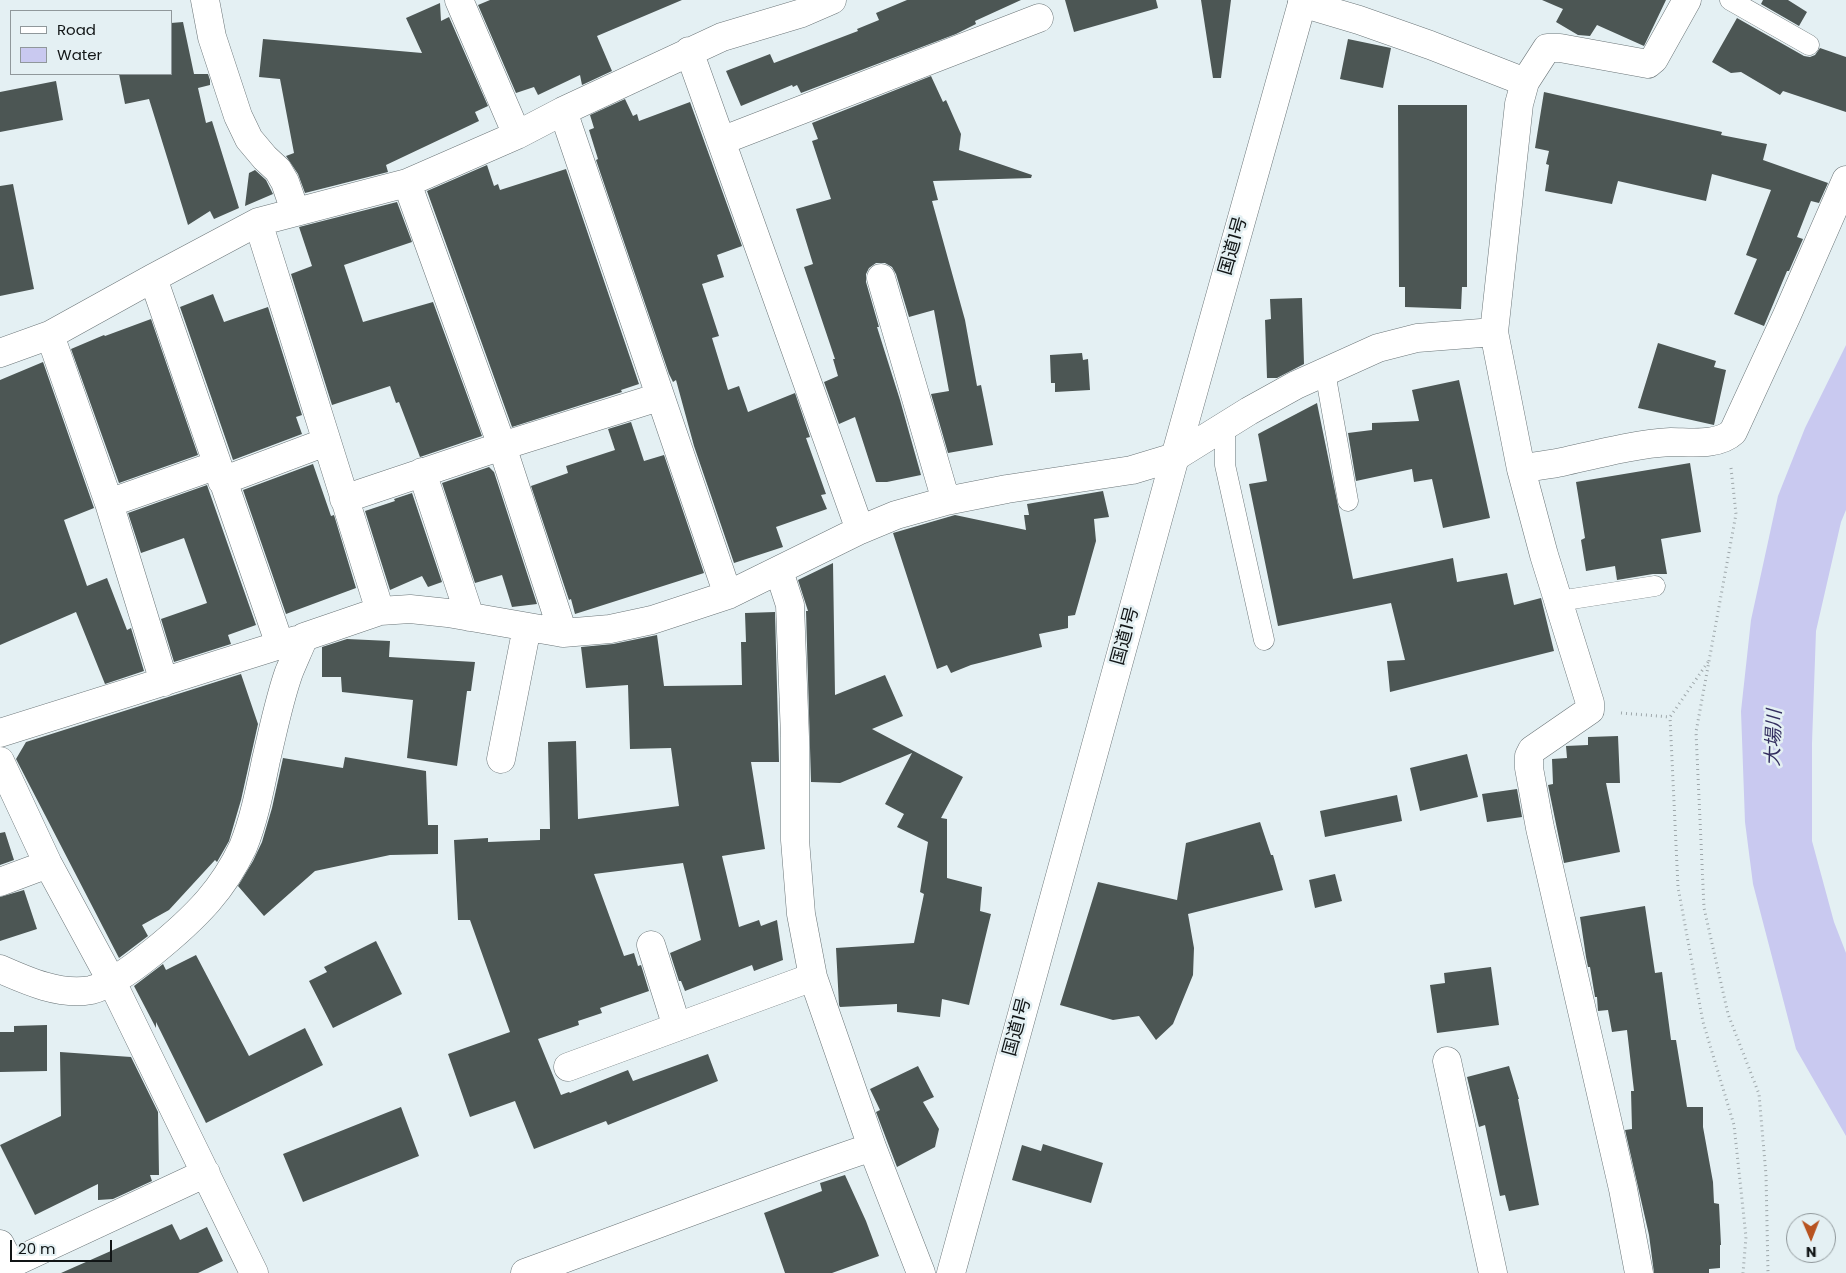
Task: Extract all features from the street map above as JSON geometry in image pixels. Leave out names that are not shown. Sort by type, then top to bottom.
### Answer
[{"type":"main road","points":[[205,0],[212,36],[238,116],[249,139],[278,170],[285,182],[295,211]]},
{"type":"main road","points":[[459,0],[517,135]]},
{"type":"main road","points":[[0,353],[50,335],[258,222],[407,183],[517,135],[689,51],[722,37],[802,13],[832,0]]},
{"type":"main road","points":[[1638,1273],[1623,1189],[1540,828],[1529,768],[1529,756],[1532,750],[1590,710],[1590,703],[1544,554],[1520,468],[1494,332],[1519,104],[1526,82],[1547,48],[1560,48],[1648,64],[1654,58],[1687,0]]},
{"type":"main road","points":[[1303,2],[1360,20],[1526,82]]},
{"type":"main road","name":"国道1号","points":[[950,1273],[1175,457],[1303,2]]},
{"type":"main road","points":[[721,141],[1039,18]]},
{"type":"main road","points":[[689,51],[860,530]]},
{"type":"main road","points":[[563,111],[728,595]]},
{"type":"main road","points":[[1520,468],[1562,462],[1602,452],[1666,443],[1717,441],[1728,437],[1733,432],[1783,324],[1846,180]]},
{"type":"main road","points":[[407,183],[502,446],[563,632]]},
{"type":"main road","points":[[258,222],[380,611]]},
{"type":"main road","points":[[0,969],[27,981],[73,991],[91,990],[112,982],[144,958],[189,920],[208,901],[236,861],[243,846],[254,813],[289,672],[292,641],[219,473],[153,278]]},
{"type":"main road","points":[[881,278],[946,501]]},
{"type":"main road","points":[[0,733],[292,641],[380,611],[410,609],[563,632],[610,629],[652,620],[728,595],[860,530],[896,515],[946,501],[1007,489],[1132,470],[1175,457],[1296,385],[1378,348],[1417,338],[1494,332]]},
{"type":"main road","points":[[50,335],[109,503],[164,682]]},
{"type":"main road","points":[[344,499],[502,446],[659,397]]},
{"type":"main road","points":[[109,503],[326,442]]},
{"type":"main road","points":[[422,472],[470,617]]},
{"type":"main road","points":[[779,571],[790,605],[795,737],[794,840],[801,914],[813,977],[872,1147],[921,1273]]},
{"type":"main road","points":[[501,759],[527,627]]},
{"type":"main road","points":[[0,761],[48,864],[112,982],[254,1273]]},
{"type":"main road","points":[[0,882],[48,864]]},
{"type":"main road","points":[[651,945],[677,1027]]},
{"type":"main road","points":[[568,1067],[813,977]]},
{"type":"main road","points":[[1447,1061],[1493,1273]]},
{"type":"main road","points":[[525,1273],[803,1170],[872,1147]]},
{"type":"main road","points":[[3,1259],[206,1173]]},
{"type":"lane","points":[[1730,0],[1809,45]]},
{"type":"lane","points":[[1325,372],[1348,500]]},
{"type":"lane","points":[[1225,426],[1225,465],[1264,640]]},
{"type":"lane","points":[[1559,601],[1655,586]]},
{"type":"path","points":[[1728,437],[1736,514],[1696,732],[1704,908],[1728,1014],[1759,1094],[1766,1176],[1768,1273]]},
{"type":"path","points":[[1710,659],[1670,717],[1678,886],[1703,1022],[1734,1126],[1746,1237],[1743,1273]]},
{"type":"path","points":[[1590,710],[1670,717]]},
{"type":"water","name":"大場川","points":[[1846,345],[1846,510],[1841,522],[1816,631],[1812,743],[1812,841],[1834,922],[1846,953],[1846,1136],[1796,1049],[1753,884],[1745,822],[1741,711],[1751,620],[1778,496],[1805,428]]},
{"type":"building","points":[[490,0],[682,0],[597,36],[612,71],[582,85],[580,75],[538,95],[534,87],[516,93],[478,5]]},
{"type":"building","points":[[907,0],[1021,0],[975,21],[976,24],[956,34],[801,93],[797,85],[793,87],[792,85],[741,106],[726,71],[770,54],[774,63],[858,31],[857,29],[879,20],[876,13]]},
{"type":"building","points":[[1065,0],[1156,0],[1158,8],[1074,32]]},
{"type":"building","points":[[1201,0],[1231,0],[1221,78],[1213,78]]},
{"type":"building","points":[[1542,0],[1666,0],[1644,46],[1597,25],[1590,36],[1578,35],[1556,22],[1563,9]]},
{"type":"building","points":[[1763,0],[1788,0],[1807,12],[1799,26],[1761,4]]},
{"type":"building","points":[[440,3],[441,21],[449,17],[488,106],[475,112],[479,121],[386,165],[388,172],[305,193],[298,174],[286,156],[294,153],[280,79],[259,77],[263,39],[422,53],[406,18]]},
{"type":"building","points":[[1737,18],[1804,56],[1810,57],[1815,55],[1820,48],[1846,57],[1846,112],[1783,91],[1780,95],[1741,72],[1731,73],[1712,62]]},
{"type":"building","points":[[183,22],[194,74],[208,74],[210,85],[198,88],[206,123],[212,121],[239,208],[214,219],[210,211],[188,225],[149,99],[125,104],[119,75],[172,75],[172,23]]},
{"type":"building","points":[[1348,39],[1391,48],[1383,88],[1340,79]]},
{"type":"building","points":[[931,76],[943,102],[946,100],[961,134],[959,150],[1032,175],[1031,178],[933,181],[938,200],[932,201],[965,320],[977,386],[981,385],[993,445],[948,453],[931,394],[949,391],[934,310],[909,317],[896,274],[892,267],[885,263],[876,263],[869,268],[866,274],[866,282],[879,327],[877,327],[921,475],[887,482],[876,482],[855,417],[839,424],[824,382],[838,376],[833,359],[835,359],[804,267],[813,264],[796,209],[831,199],[812,141],[818,139],[812,123]]},
{"type":"building","points":[[56,81],[63,120],[0,132],[0,92]]},
{"type":"building","points":[[1544,92],[1722,132],[1721,135],[1767,144],[1763,160],[1828,183],[1819,203],[1811,201],[1797,237],[1803,239],[1789,271],[1787,271],[1764,326],[1734,314],[1757,259],[1746,255],[1771,190],[1712,174],[1706,201],[1618,181],[1612,204],[1545,191],[1549,165],[1546,164],[1549,151],[1535,148]]},
{"type":"building","points":[[625,99],[633,116],[637,114],[639,121],[690,102],[742,246],[717,255],[724,277],[702,284],[719,336],[712,338],[728,390],[739,386],[748,412],[795,393],[810,437],[806,438],[826,494],[821,495],[827,509],[776,527],[783,547],[734,563],[694,446],[676,380],[673,382],[669,374],[596,160],[598,159],[589,130],[594,128],[590,115]]},
{"type":"building","points":[[1398,105],[1467,105],[1467,287],[1462,287],[1461,309],[1405,307],[1405,287],[1399,287]]},
{"type":"building","points":[[487,165],[494,186],[498,184],[500,190],[566,169],[639,384],[621,390],[622,392],[512,427],[427,191]]},
{"type":"building","points":[[255,170],[266,180],[273,194],[245,206],[249,173]]},
{"type":"building","points":[[13,184],[34,289],[0,296],[0,186]]},
{"type":"building","points":[[397,202],[412,242],[344,265],[363,322],[433,302],[482,436],[420,457],[399,402],[396,403],[390,386],[332,405],[291,274],[312,266],[299,227]]},
{"type":"building","points":[[213,294],[224,322],[268,307],[302,415],[296,417],[302,434],[233,460],[180,307]]},
{"type":"building","points":[[1302,298],[1304,364],[1277,378],[1267,378],[1265,320],[1271,319],[1270,299]]},
{"type":"building","points":[[151,319],[198,455],[119,483],[71,349],[104,335]]},
{"type":"building","points":[[1658,343],[1716,361],[1714,367],[1726,370],[1714,425],[1638,408]]},
{"type":"building","points":[[1082,353],[1083,360],[1088,359],[1090,390],[1055,392],[1055,383],[1051,383],[1050,355]]},
{"type":"building","points":[[43,362],[94,508],[64,520],[87,586],[107,578],[127,630],[131,628],[144,671],[105,684],[76,612],[0,645],[0,380]]},
{"type":"building","points":[[1459,380],[1490,518],[1443,528],[1432,479],[1414,482],[1412,469],[1356,481],[1348,433],[1372,430],[1372,423],[1419,421],[1412,390]]},
{"type":"building","points":[[1317,403],[1353,579],[1453,558],[1457,582],[1507,573],[1514,605],[1541,598],[1554,651],[1390,692],[1387,661],[1405,660],[1391,603],[1278,626],[1249,484],[1267,481],[1258,434]]},
{"type":"building","points":[[631,422],[644,461],[664,455],[704,573],[575,614],[531,486],[568,473],[566,466],[615,450],[608,429]]},
{"type":"building","points":[[1690,463],[1701,532],[1661,539],[1667,574],[1653,574],[1617,580],[1615,566],[1586,571],[1581,540],[1585,538],[1576,482]]},
{"type":"building","points":[[313,464],[331,516],[334,515],[356,588],[286,614],[243,490]]},
{"type":"building","points":[[489,467],[494,472],[537,604],[512,607],[502,575],[475,583],[442,483]]},
{"type":"building","points":[[207,485],[256,625],[228,635],[231,644],[174,662],[161,619],[207,603],[184,538],[141,553],[128,513]]},
{"type":"building","points":[[1103,491],[1109,517],[1094,519],[1096,541],[1075,615],[1068,616],[1068,628],[1039,634],[1042,647],[971,665],[951,673],[947,665],[937,669],[893,533],[955,515],[1026,530],[1024,515],[1029,515],[1027,504]]},
{"type":"building","points":[[412,493],[442,582],[428,587],[422,576],[390,590],[365,511]]},
{"type":"building","points":[[833,563],[835,695],[885,675],[903,716],[872,729],[963,777],[941,818],[947,819],[947,878],[982,887],[980,911],[991,914],[969,1005],[942,999],[940,1017],[897,1012],[897,1004],[840,1007],[839,1005],[836,948],[914,943],[924,894],[920,892],[928,842],[897,827],[904,814],[885,804],[912,753],[840,783],[811,782],[806,611],[808,611],[798,580]]},
{"type":"building","points":[[775,612],[779,762],[751,762],[765,849],[722,856],[739,927],[759,920],[761,926],[777,920],[783,960],[754,971],[752,965],[685,991],[681,981],[679,981],[670,953],[701,940],[683,863],[594,874],[624,956],[634,953],[638,966],[641,965],[649,991],[600,1008],[602,1013],[578,1021],[579,1025],[538,1039],[561,1095],[628,1070],[633,1081],[708,1054],[718,1081],[608,1125],[606,1121],[534,1149],[515,1101],[470,1117],[448,1054],[510,1032],[470,920],[458,920],[454,840],[488,838],[488,842],[540,840],[540,829],[550,829],[548,742],[576,741],[578,819],[679,806],[671,748],[630,749],[628,685],[586,688],[581,647],[613,644],[657,635],[664,686],[742,685],[741,642],[746,642],[745,613]]},
{"type":"building","points":[[347,639],[390,641],[389,657],[475,662],[471,691],[467,691],[457,766],[407,758],[413,700],[342,692],[341,677],[322,677],[322,647]]},
{"type":"building","points":[[241,674],[258,724],[241,800],[229,841],[217,862],[215,860],[169,910],[142,925],[148,936],[119,958],[16,759],[26,742]]},
{"type":"building","points":[[1618,736],[1620,783],[1606,783],[1620,852],[1564,863],[1548,785],[1553,784],[1552,759],[1567,758],[1566,746],[1588,745],[1588,737]]},
{"type":"building","points":[[1467,754],[1478,797],[1420,811],[1410,768]]},
{"type":"building","points":[[345,757],[426,771],[428,825],[438,825],[438,854],[390,855],[315,871],[264,916],[238,886],[262,842],[283,758],[343,768]]},
{"type":"building","points":[[1517,789],[1522,817],[1487,822],[1482,794]]},
{"type":"building","points":[[1397,795],[1402,821],[1325,837],[1320,811]]},
{"type":"building","points":[[1260,822],[1271,855],[1273,855],[1283,890],[1188,914],[1194,948],[1193,975],[1173,1024],[1156,1040],[1139,1016],[1113,1020],[1060,1005],[1098,882],[1177,900],[1186,843]]},
{"type":"building","points":[[5,832],[14,860],[0,865],[0,833]]},
{"type":"building","points":[[1335,874],[1342,901],[1315,908],[1309,880]]},
{"type":"building","points":[[24,890],[37,929],[0,941],[0,897]]},
{"type":"building","points":[[1645,906],[1655,973],[1662,972],[1671,1040],[1676,1040],[1687,1107],[1703,1107],[1703,1127],[1713,1182],[1714,1203],[1719,1204],[1721,1245],[1720,1268],[1709,1269],[1709,1273],[1654,1273],[1649,1235],[1625,1130],[1632,1129],[1631,1091],[1634,1091],[1627,1030],[1612,1032],[1608,1010],[1598,1011],[1597,997],[1595,997],[1590,967],[1588,967],[1586,957],[1580,917]]},
{"type":"building","points":[[376,941],[402,994],[333,1028],[309,981],[327,972],[324,967]]},
{"type":"building","points":[[196,955],[249,1056],[305,1028],[323,1065],[206,1123],[156,1022],[156,1028],[134,986],[163,964],[166,970]]},
{"type":"building","points":[[1491,967],[1499,1025],[1437,1033],[1430,985],[1445,983],[1444,973]]},
{"type":"building","points":[[47,1025],[47,1071],[0,1072],[0,1032],[14,1032],[14,1026]]},
{"type":"building","points":[[60,1052],[131,1057],[158,1112],[159,1175],[150,1175],[152,1181],[113,1199],[98,1200],[98,1184],[35,1215],[0,1145],[61,1116]]},
{"type":"building","points":[[918,1066],[934,1097],[923,1102],[939,1129],[935,1147],[897,1167],[876,1112],[880,1110],[870,1089]]},
{"type":"building","points":[[1509,1066],[1519,1099],[1539,1205],[1509,1211],[1505,1195],[1500,1196],[1485,1125],[1479,1127],[1467,1077]]},
{"type":"building","points":[[401,1107],[419,1156],[303,1202],[283,1154]]},
{"type":"building","points":[[1043,1144],[1103,1163],[1091,1203],[1012,1180],[1022,1145],[1041,1151]]},
{"type":"building","points":[[845,1175],[866,1221],[879,1256],[832,1273],[785,1273],[764,1213],[822,1191],[820,1183]]},
{"type":"building","points":[[172,1224],[180,1240],[207,1227],[223,1261],[198,1273],[61,1273]]}]
